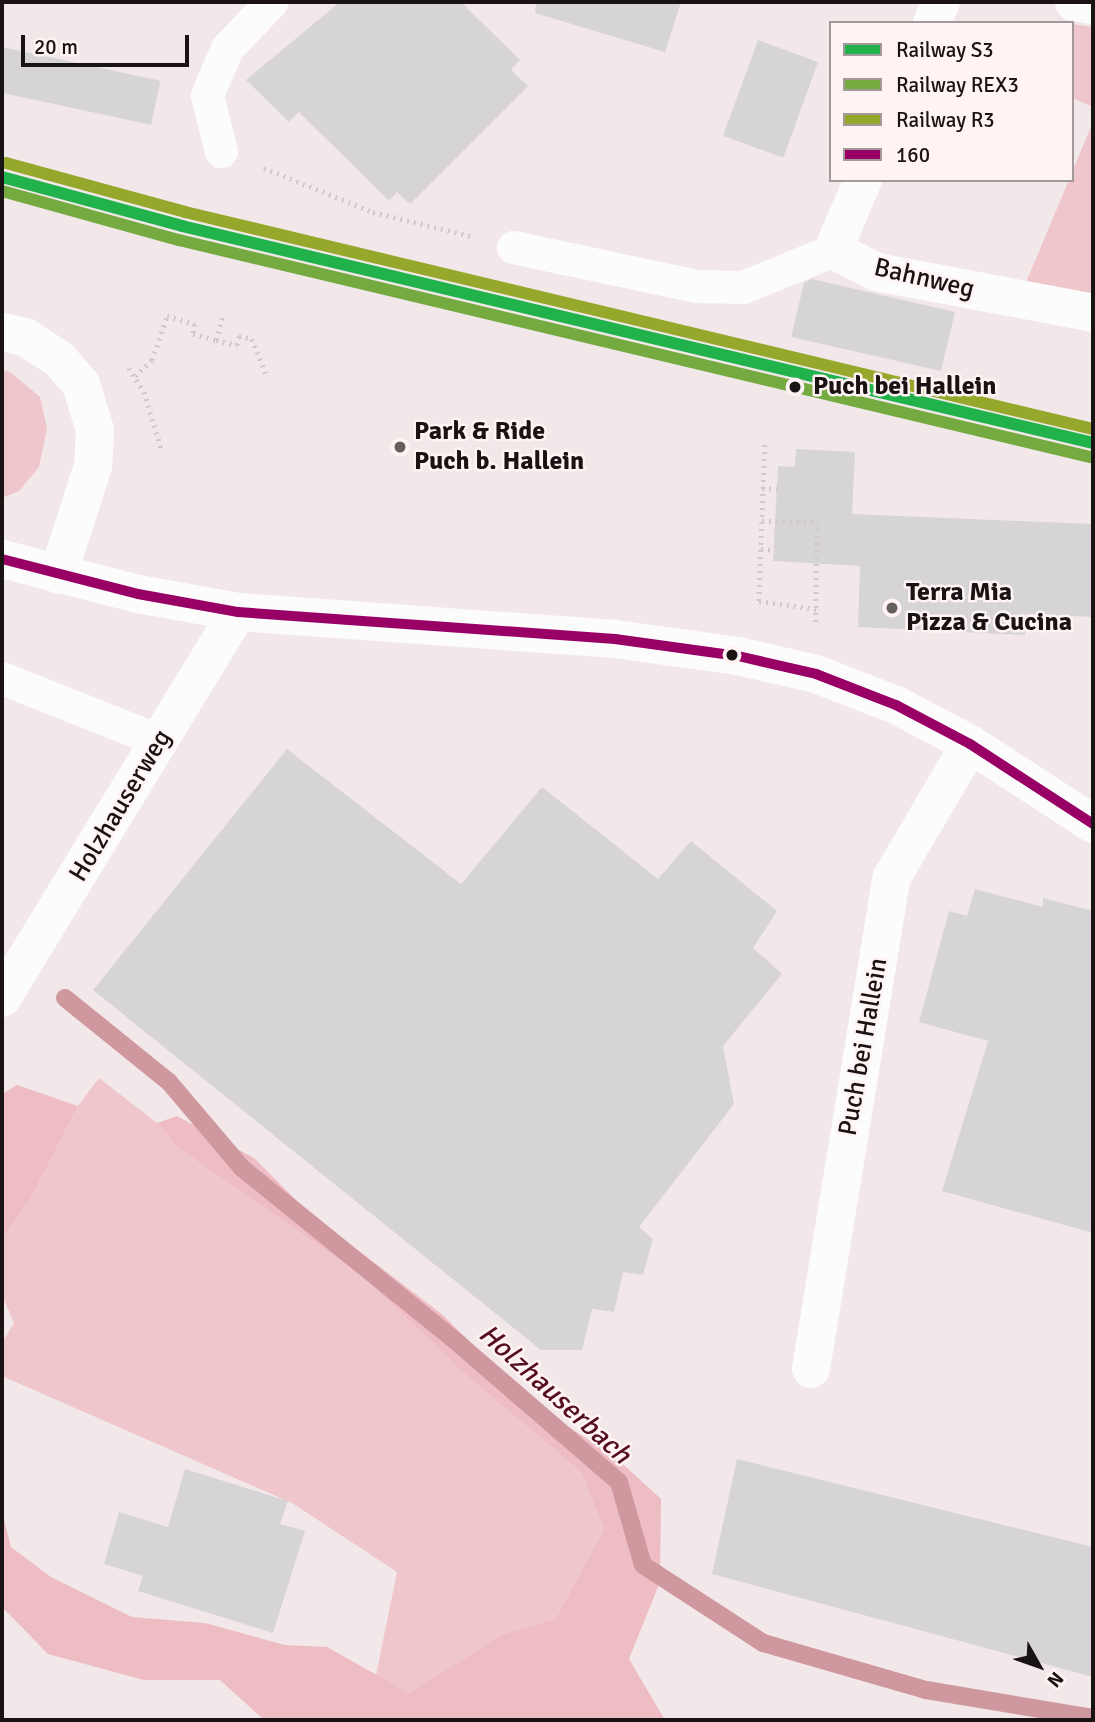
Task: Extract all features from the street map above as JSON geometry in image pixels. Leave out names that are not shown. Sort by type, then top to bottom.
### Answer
[{"type":"street","points":[[933,21],[941,2]]},
{"type":"street","points":[[1074,2],[1093,5]]},
{"type":"street","points":[[833,250],[862,182]]},
{"type":"street","name":"Bahnweg","points":[[833,250],[877,272],[1093,313]]},
{"type":"street","points":[[2,332],[25,338],[59,359],[80,384],[95,430],[93,466],[58,575]]},
{"type":"street","points":[[2,559],[58,575],[238,612],[615,639],[738,656],[816,674],[895,705],[970,744],[1093,824]]},
{"type":"street","name":"Holzhauserweg","points":[[2,998],[238,612]]},
{"type":"street","name":"Puch bei Hallein","points":[[811,1369],[891,877],[970,744]]},
{"type":"lane","points":[[221,151],[207,95],[227,48],[271,2]]},
{"type":"lane","points":[[513,247],[696,286],[743,287],[787,272],[833,250]]},
{"type":"lane","points":[[2,678],[160,741]]},
{"type":"path","points":[[221,151],[373,212],[513,247]]},
{"type":"path","points":[[135,376],[152,360],[167,316],[195,324],[193,334],[237,345],[239,336],[253,339],[267,376]]},
{"type":"path","points":[[216,340],[222,317]]},
{"type":"path","points":[[765,445],[759,601],[816,609]]},
{"type":"path","points":[[762,488],[777,489]]},
{"type":"path","points":[[762,521],[817,522],[816,674]]},
{"type":"path","points":[[761,549],[774,550]]},
{"type":"shaded area","points":[[1074,24],[1093,27],[1093,107],[1074,99]]},
{"type":"shaded area","points":[[1093,122],[1093,296],[1024,287],[1068,182],[1074,182],[1074,167]]},
{"type":"shaded area","points":[[2,370],[10,372],[40,397],[47,429],[39,467],[19,491],[2,498]]},
{"type":"shaded area","points":[[99,1078],[157,1123],[178,1148],[361,1275],[470,1379],[581,1472],[604,1529],[556,1618],[501,1635],[409,1693],[376,1675],[397,1572],[292,1503],[2,1376],[2,1343],[14,1323],[2,1295],[2,1239],[30,1200],[78,1106]]},
{"type":"shaded area","points":[[17,1085],[78,1106],[30,1200],[2,1239],[2,1094]]},
{"type":"shaded area","points":[[177,1116],[254,1158],[308,1212],[443,1315],[525,1399],[614,1456],[661,1499],[660,1582],[629,1659],[665,1720],[264,1720],[220,1680],[144,1680],[48,1654],[2,1607],[2,1511],[11,1547],[51,1577],[132,1617],[205,1623],[285,1645],[327,1647],[409,1693],[501,1635],[556,1618],[604,1529],[581,1472],[470,1379],[361,1275],[178,1148],[157,1123]]},
{"type":"building","points":[[340,2],[461,2],[520,60],[511,70],[528,86],[410,204],[397,192],[389,201],[299,112],[289,122],[246,80]]},
{"type":"building","points":[[536,2],[681,2],[665,52],[535,13]]},
{"type":"building","points":[[758,40],[818,62],[783,158],[723,136]]},
{"type":"building","points":[[2,47],[160,81],[151,125],[2,93]]},
{"type":"building","points":[[812,279],[955,312],[941,371],[791,337],[804,283]]},
{"type":"building","points":[[796,449],[855,452],[852,514],[1093,524],[1093,617],[1026,614],[1025,635],[858,627],[860,566],[773,561],[778,466],[795,467]]},
{"type":"building","points":[[287,749],[461,884],[542,787],[658,879],[691,841],[777,911],[753,948],[782,974],[723,1046],[734,1104],[639,1227],[653,1239],[643,1275],[623,1272],[614,1312],[592,1309],[582,1350],[541,1350],[93,990]]},
{"type":"building","points":[[975,889],[1043,907],[1043,898],[1093,911],[1093,1233],[942,1191],[988,1041],[919,1022],[949,911],[967,916]]},
{"type":"building","points":[[737,1459],[1093,1547],[1093,1677],[712,1574]]},
{"type":"building","points":[[185,1469],[288,1501],[280,1524],[305,1531],[273,1633],[138,1591],[143,1576],[104,1564],[119,1512],[168,1527]]},
{"type":"waterway","name":"Holzhauserbach","points":[[65,998],[169,1082],[242,1168],[459,1344],[619,1482],[643,1565],[763,1643],[926,1690],[1093,1718]]},
{"type":"rail line","name":"R3","points":[[6,163],[185,212],[1093,429]]},
{"type":"rail line","name":"S3","points":[[2,177],[182,226],[1093,443]]},
{"type":"rail line","name":"REX3","points":[[2,191],[179,240],[1090,457]]},
{"type":"transit line","name":"160","points":[[2,559],[138,594],[238,612],[615,639],[738,656],[816,674],[896,705],[970,744],[1093,824]]},
{"type":"place","name":"Puch bei Hallein","points":[[795,387]]},
{"type":"place","name":"Park & Ride Puch b. Hallein","points":[[400,447]]},
{"type":"place","name":"Terra Mia Pizza & Cucina","points":[[892,608]]}]
